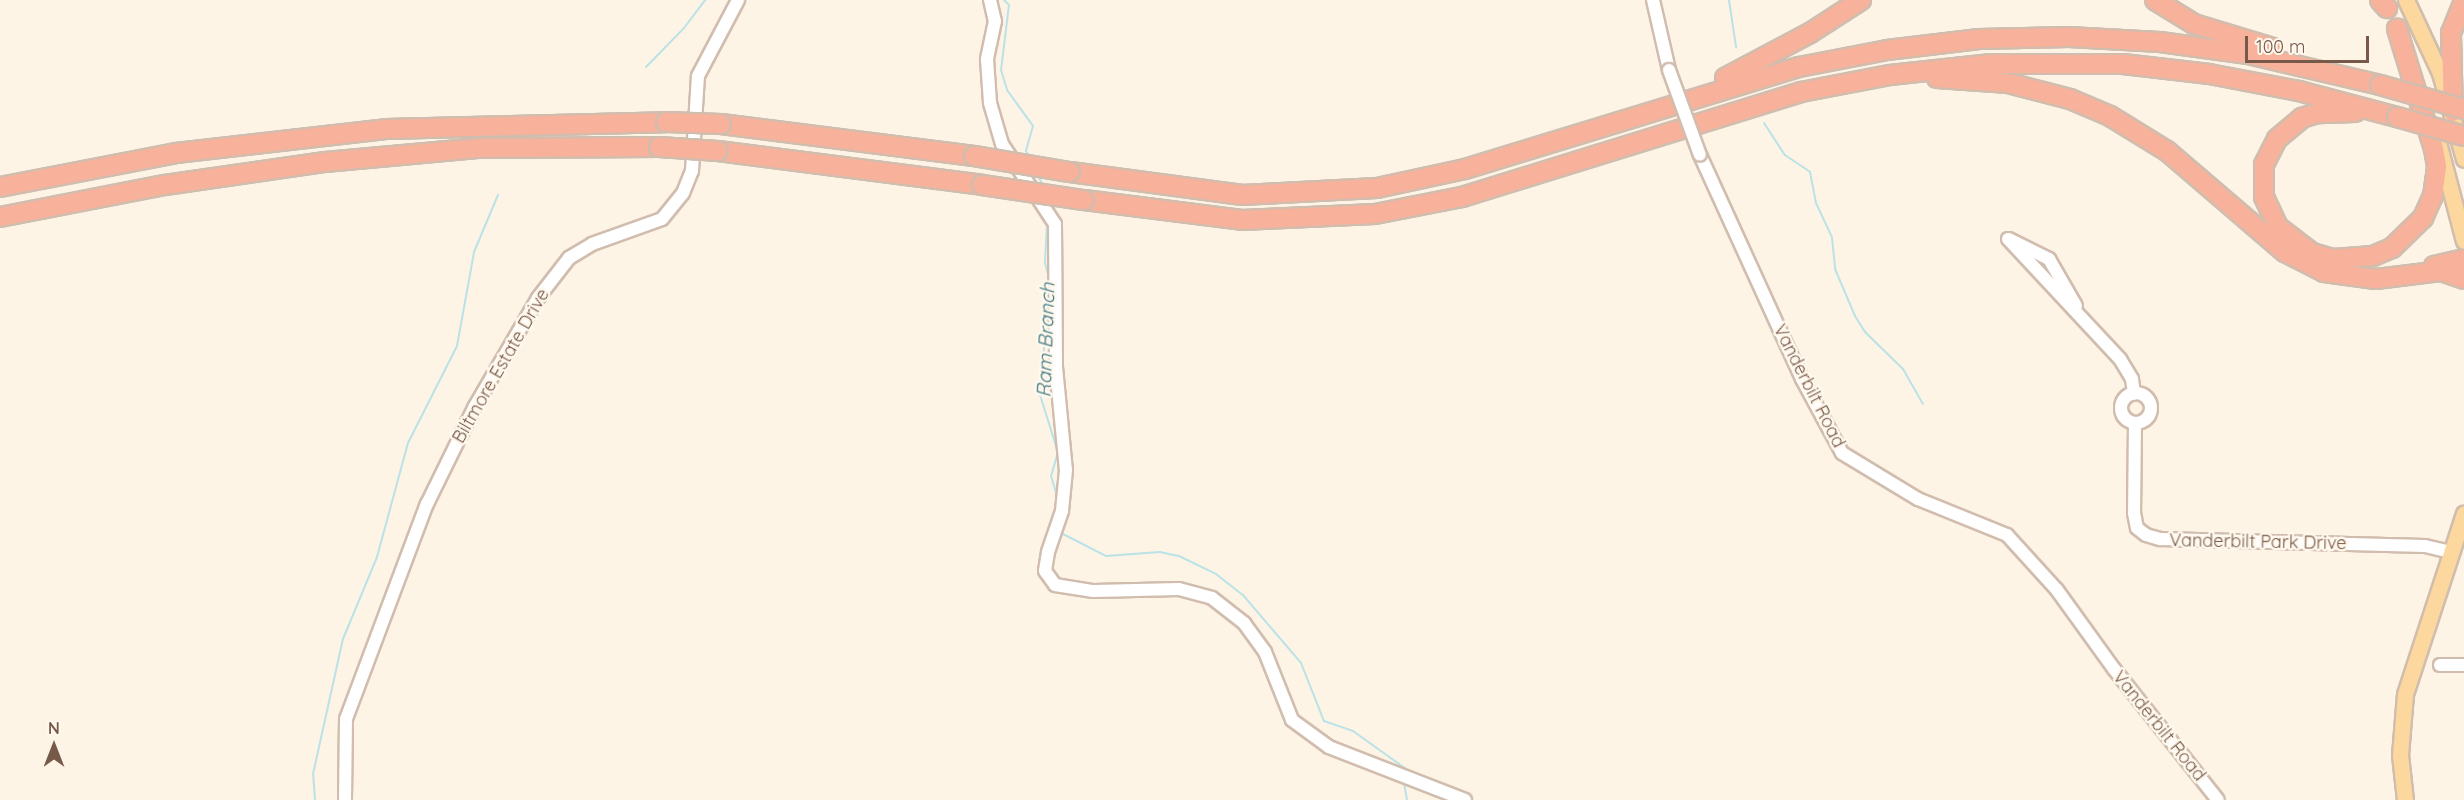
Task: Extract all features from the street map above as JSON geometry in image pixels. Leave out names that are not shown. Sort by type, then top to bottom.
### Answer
[{"type":"highway","points":[[1686,99],[1770,56],[1861,0]]},
{"type":"highway","points":[[2155,0],[2194,24],[2291,53],[2338,74]]},
{"type":"highway","points":[[0,187],[176,153],[386,129],[666,122],[721,124],[974,156],[1151,186],[1242,195],[1377,188],[1465,169],[1686,99],[1843,57],[1933,43],[2024,37],[2160,42],[2248,54],[2338,74],[2458,110],[2451,33],[2464,1]]},
{"type":"highway","points":[[2391,115],[2318,113],[2288,128],[2270,150],[2262,179],[2268,211],[2278,227],[2312,253],[2352,260],[2392,248],[2422,218],[2433,196],[2437,166],[2434,149],[2397,29]]},
{"type":"highway","points":[[0,217],[165,185],[325,162],[480,148],[659,147],[718,151],[1242,220],[1375,214],[1494,188],[1759,104],[1890,75],[1991,64],[2123,64],[2255,81],[2464,136]]},
{"type":"highway","points":[[1890,75],[2008,83],[2070,99],[2110,116],[2167,151],[2257,230],[2304,264],[2351,278],[2441,271],[2464,279]]},
{"type":"highway","points":[[2406,275],[2464,259]]},
{"type":"main road","points":[[2406,0],[2458,110],[2464,159]]},
{"type":"main road","points":[[2383,3],[2397,29],[2447,165],[2464,241]]},
{"type":"main road","points":[[2405,800],[2400,755],[2405,694],[2464,513]]},
{"type":"street","name":"Biltmore Estate Drive","points":[[345,800],[346,719],[427,504],[474,408],[538,298],[568,258],[592,244],[662,219],[683,193],[692,171],[698,76],[738,0]]},
{"type":"street","points":[[990,0],[995,21],[987,59],[990,103],[1002,144],[1055,224],[1056,367],[1066,470],[1062,511],[1045,571],[1055,585],[1094,591],[1179,589],[1212,598],[1244,623],[1265,652],[1292,720],[1329,747],[1465,800]]},
{"type":"street","name":"Vanderbilt Road","points":[[1653,0],[1669,70],[1700,155],[1802,379],[1842,453],[1918,499],[2007,535],[2057,591],[2114,669],[2218,800]]},
{"type":"street","points":[[2079,313],[2049,259],[2008,239],[2057,294],[2079,313],[2127,369],[2134,394]]},
{"type":"street","points":[[2134,394],[2143,395],[2150,406],[2147,418],[2135,423],[2127,420],[2121,409],[2125,398],[2134,394]]},
{"type":"street","name":"Vanderbilt Park Drive","points":[[2135,423],[2134,513],[2137,528],[2146,536],[2160,539],[2425,546],[2451,552]]},
{"type":"street","points":[[2440,665],[2464,665]]},
{"type":"waterway","points":[[646,67],[684,28],[705,0]]},
{"type":"waterway","name":"Ram Branch","points":[[1004,0],[1009,5],[1001,70],[1007,90],[1033,126],[1026,151],[1029,156]]},
{"type":"waterway","points":[[1729,0],[1736,47]]},
{"type":"waterway","points":[[1764,123],[1785,155],[1810,172],[1816,203],[1832,238],[1835,269],[1855,316],[1865,332],[1903,369],[1923,404]]},
{"type":"waterway","name":"Ram Branch","points":[[1038,175],[1043,186]]},
{"type":"waterway","points":[[315,800],[313,774],[343,639],[377,557],[408,443],[457,346],[474,252],[498,195]]},
{"type":"waterway","name":"Ram Branch","points":[[1051,202],[1054,210]]},
{"type":"waterway","name":"Ram Branch","points":[[1047,224],[1045,263],[1050,282],[1040,395],[1058,452],[1051,476],[1058,499],[1052,522]]},
{"type":"waterway","name":"Ram Branch","points":[[1063,534],[1106,556],[1160,552],[1179,556],[1216,574],[1243,595],[1301,663],[1324,721],[1353,731],[1406,769]]},
{"type":"waterway","name":"Ram Branch","points":[[1404,783],[1407,800]]}]
